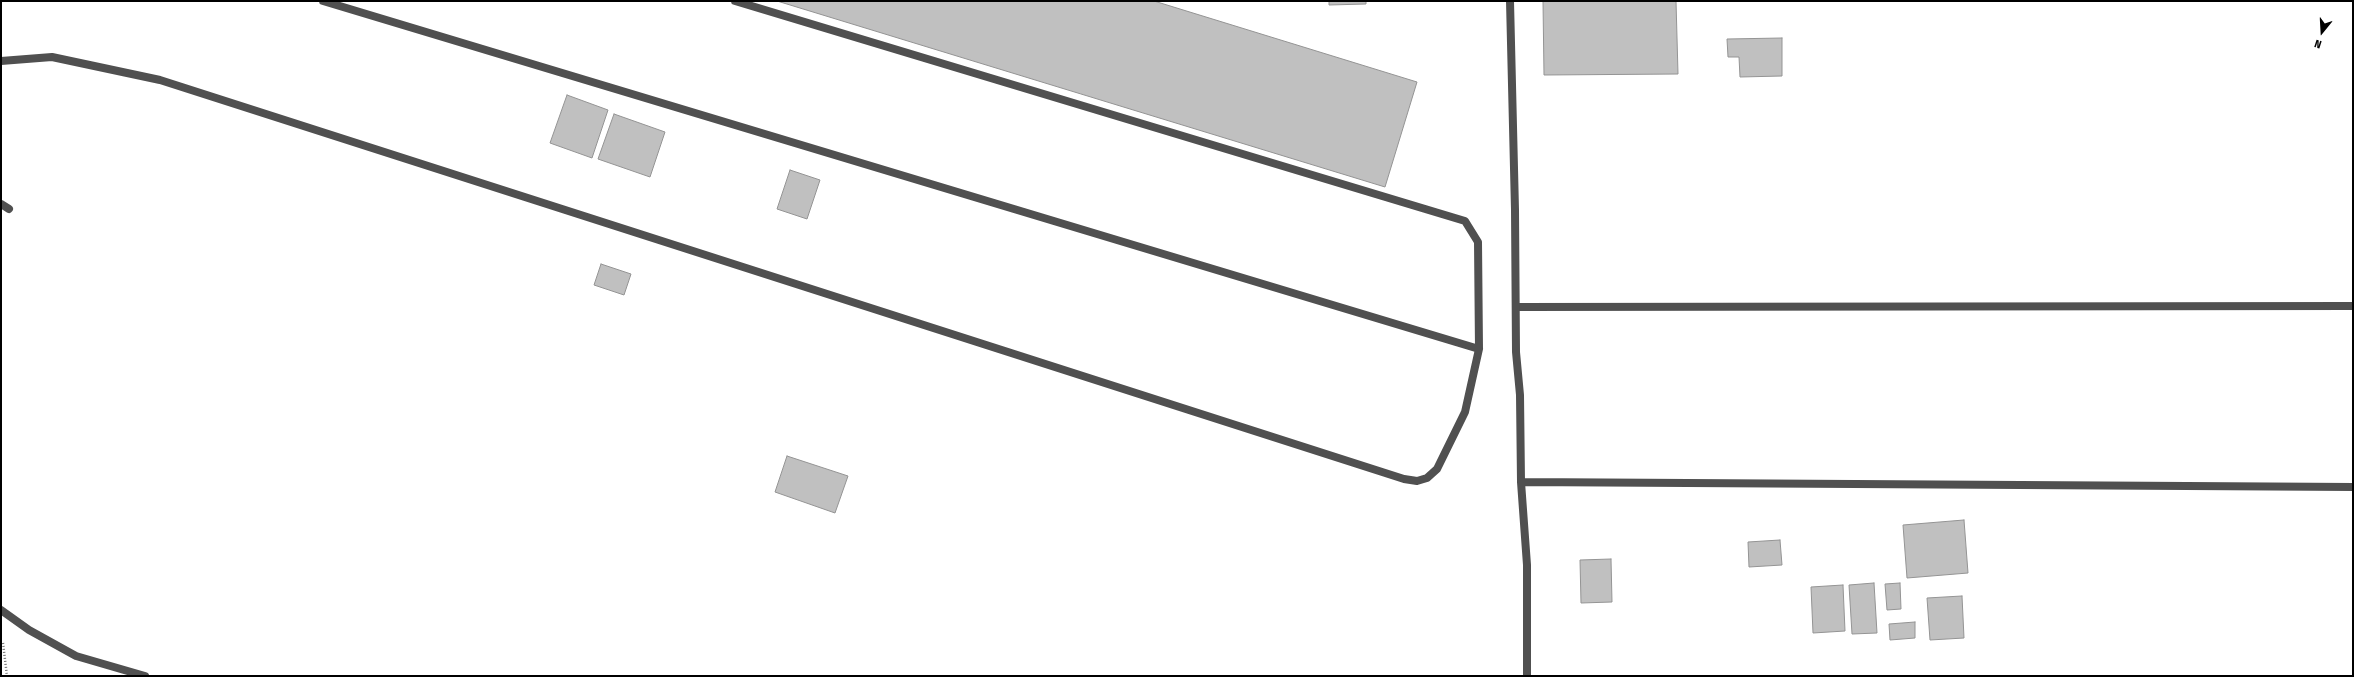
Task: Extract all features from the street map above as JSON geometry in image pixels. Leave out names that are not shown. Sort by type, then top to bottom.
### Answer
[{"type":"street","points":[[323,1],[1479,349]]},
{"type":"street","points":[[1,61],[52,58],[160,80],[1404,479],[1422,479],[1437,469],[1465,412],[1479,349],[1478,242],[1465,221],[735,1]]},
{"type":"street","points":[[1510,1],[1516,352],[1520,395],[1521,482],[1527,565],[1527,676]]},
{"type":"street","points":[[1,204],[9,209]]},
{"type":"street","points":[[1516,307],[2353,306]]},
{"type":"street","points":[[1521,482],[2353,487]]},
{"type":"street","points":[[1,610],[29,630],[76,656],[145,676]]},
{"type":"path","points":[[3,636],[7,676]]},
{"type":"building","points":[[777,1],[1154,1],[1417,82],[1385,187]]},
{"type":"building","points":[[1329,1],[1366,1],[1366,4],[1329,5]]},
{"type":"building","points":[[1543,1],[1676,1],[1678,74],[1544,75]]},
{"type":"building","points":[[1782,38],[1782,76],[1740,77],[1739,57],[1728,57],[1727,39]]},
{"type":"building","points":[[567,95],[608,110],[592,158],[550,143]]},
{"type":"building","points":[[614,114],[665,132],[650,177],[598,159]]},
{"type":"building","points":[[790,170],[820,180],[807,219],[777,209]]},
{"type":"building","points":[[601,264],[631,274],[624,295],[594,285]]},
{"type":"building","points":[[787,456],[848,476],[835,513],[775,492]]},
{"type":"building","points":[[1964,520],[1968,573],[1907,578],[1903,525]]},
{"type":"building","points":[[1780,540],[1782,565],[1749,567],[1748,542]]},
{"type":"building","points":[[1611,559],[1612,602],[1581,603],[1580,560]]},
{"type":"building","points":[[1874,583],[1877,633],[1852,634],[1849,585]]},
{"type":"building","points":[[1900,583],[1901,609],[1887,610],[1885,584]]},
{"type":"building","points":[[1843,585],[1845,631],[1813,633],[1811,587]]},
{"type":"building","points":[[1962,596],[1964,638],[1930,640],[1927,598]]},
{"type":"building","points":[[1915,622],[1915,638],[1890,640],[1889,624]]}]
